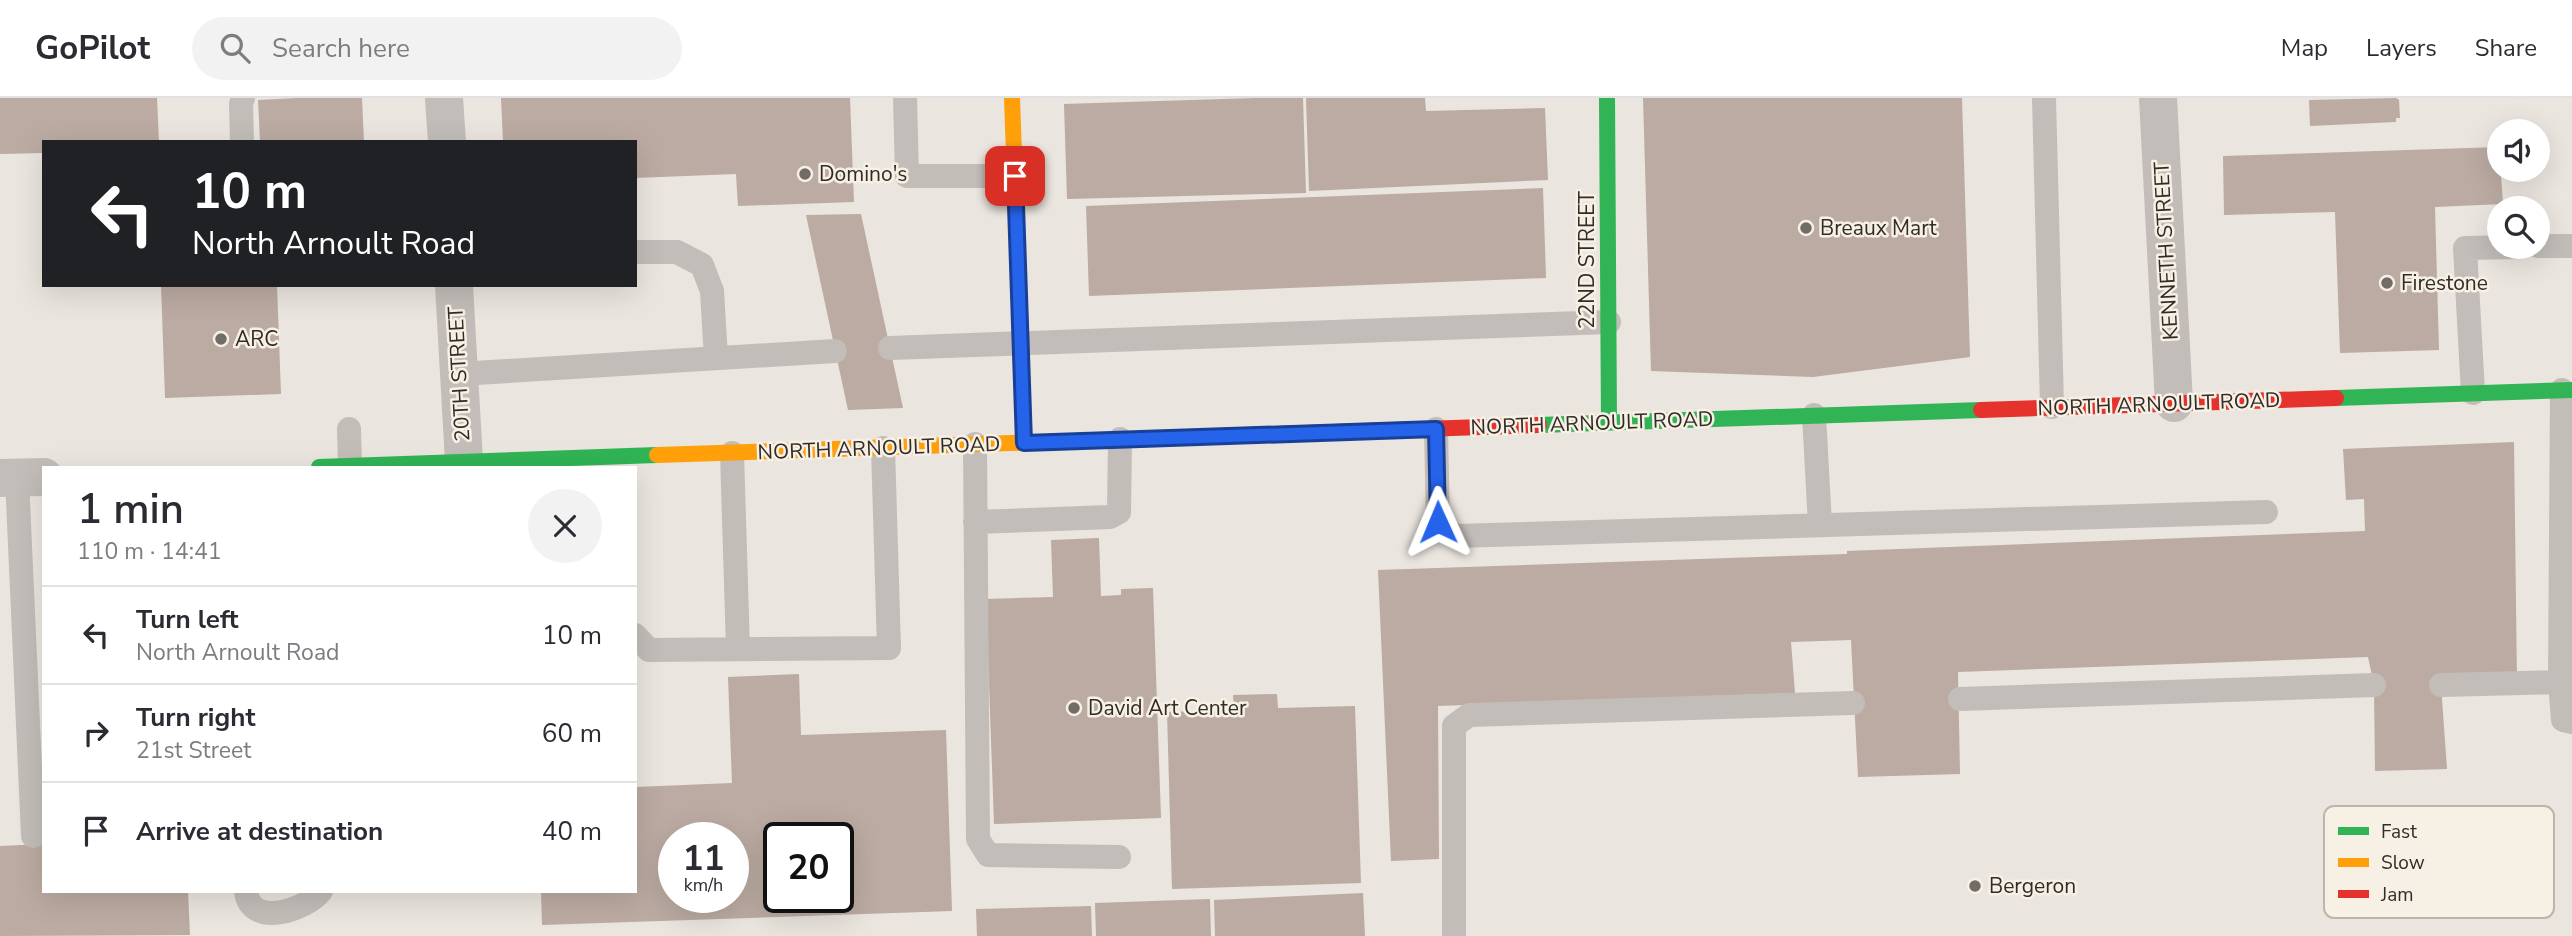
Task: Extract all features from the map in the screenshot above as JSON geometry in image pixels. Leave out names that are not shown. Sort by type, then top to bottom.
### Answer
[{"type":"street","points":[[444,98],[447,140]]},
{"type":"street","points":[[1013,98],[1024,443]]},
{"type":"street","name":"22ND STREET","points":[[1607,98],[1609,423]]},
{"type":"street","name":"KENNETH STREET","points":[[2158,98],[2174,403]]},
{"type":"street","name":"20TH STREET","points":[[454,287],[464,462]]},
{"type":"street","name":"NORTH ARNOULT ROAD","points":[[350,466],[464,462],[584,463],[732,453],[975,444],[2567,390]]},
{"type":"lane","points":[[242,140],[243,98]]},
{"type":"lane","points":[[905,98],[907,176],[1015,176]]},
{"type":"lane","points":[[2044,98],[2052,408]]},
{"type":"lane","points":[[2550,246],[2572,246]]},
{"type":"lane","points":[[2473,393],[2465,248],[2487,248]]},
{"type":"lane","points":[[637,252],[677,252],[702,265],[712,291],[716,358]]},
{"type":"lane","points":[[890,348],[1609,322]]},
{"type":"lane","points":[[459,374],[835,351]]},
{"type":"lane","points":[[2567,390],[2560,682],[2568,721]]},
{"type":"lane","points":[[1814,415],[1820,526]]},
{"type":"lane","points":[[349,429],[350,466]]},
{"type":"lane","points":[[1436,429],[1438,522],[1455,536],[2266,512]]},
{"type":"lane","points":[[975,522],[1111,517],[1119,512],[1120,439]]},
{"type":"lane","points":[[975,444],[978,839],[988,855],[1119,857]]},
{"type":"lane","points":[[637,637],[649,650],[889,648],[883,448]]},
{"type":"lane","points":[[732,453],[738,649]]},
{"type":"lane","points":[[20,477],[33,836]]},
{"type":"lane","points":[[2441,685],[2560,682]]},
{"type":"lane","points":[[1960,699],[2374,685]]},
{"type":"lane","points":[[1454,936],[1454,726],[1469,715],[1853,704]]},
{"type":"lane","points":[[246,893],[255,908],[280,914],[315,898],[319,893]]},
{"type":"building","points":[[0,98],[157,98],[159,140],[42,140],[42,153],[0,154]]},
{"type":"building","points":[[362,98],[364,140],[260,140],[258,100]]},
{"type":"building","points":[[501,98],[850,98],[854,202],[738,206],[736,174],[637,178],[637,140],[503,140]]},
{"type":"building","points":[[1303,98],[1306,193],[1067,199],[1064,104]]},
{"type":"building","points":[[1306,98],[1425,98],[1426,111],[1545,108],[1548,180],[1309,191]]},
{"type":"building","name":"Breaux Mart","points":[[1643,98],[1962,98],[1970,357],[1813,377],[1651,371]]},
{"type":"building","points":[[2309,100],[2399,100],[2400,118],[2396,118],[2396,122],[2310,126]]},
{"type":"building","name":"Firestone","points":[[2487,147],[2487,182],[2501,182],[2502,196],[2487,196],[2487,205],[2435,207],[2439,350],[2340,353],[2335,212],[2224,215],[2223,156]]},
{"type":"building","points":[[1543,188],[1546,278],[1089,296],[1086,206]]},
{"type":"building","points":[[861,214],[903,408],[848,410],[806,215]]},
{"type":"building","name":"ARC","points":[[161,287],[277,287],[281,394],[165,398]]},
{"type":"building","points":[[2514,442],[2517,683],[2441,685],[2447,769],[2375,771],[2374,685],[2368,657],[1958,672],[1960,774],[1858,777],[1851,640],[1791,642],[1795,693],[1438,706],[1439,859],[1391,861],[1378,570],[1847,554],[1847,551],[2365,531],[2364,499],[2346,500],[2343,449]]},
{"type":"building","name":"David Art Center","points":[[1099,538],[1101,596],[1121,595],[1121,589],[1153,588],[1161,818],[994,824],[986,599],[1053,597],[1051,540]]},
{"type":"building","points":[[799,674],[801,735],[946,730],[952,911],[542,925],[541,893],[637,893],[637,787],[732,783],[728,677]]},
{"type":"building","points":[[1277,694],[1278,708],[1355,706],[1361,883],[1172,889],[1167,712],[1234,710],[1233,695]]},
{"type":"building","points":[[42,844],[42,893],[188,893],[190,935],[0,936],[0,846]]},
{"type":"building","points":[[1363,893],[1365,936],[1215,936],[1214,900]]},
{"type":"building","points":[[1210,899],[1211,936],[1096,936],[1095,903]]},
{"type":"building","points":[[1091,906],[1092,936],[977,936],[976,909]]},
{"type":"traffic: fast","points":[[1607,98],[1609,423]]},
{"type":"traffic: fast","points":[[2336,398],[2572,390]]},
{"type":"traffic: fast","points":[[1539,425],[1981,410]]},
{"type":"traffic: fast","points":[[347,466],[657,455]]},
{"type":"traffic: slow","points":[[1012,98],[1024,443]]},
{"type":"traffic: slow","points":[[657,455],[1162,438]]},
{"type":"traffic: jam","points":[[1981,410],[2336,398]]},
{"type":"traffic: jam","points":[[1162,438],[1539,425]]},
{"type":"place","name":"Domino's","points":[[805,174]]},
{"type":"place","name":"Breaux Mart","points":[[1806,228]]},
{"type":"place","name":"Firestone","points":[[2387,283]]},
{"type":"place","name":"ARC","points":[[221,339]]},
{"type":"place","name":"David Art Center","points":[[1074,708]]},
{"type":"place","name":"Bergeron","points":[[1975,886]]},
{"type":"route","points":[[1015,176],[1024,443],[1436,429],[1438,522]]}]
